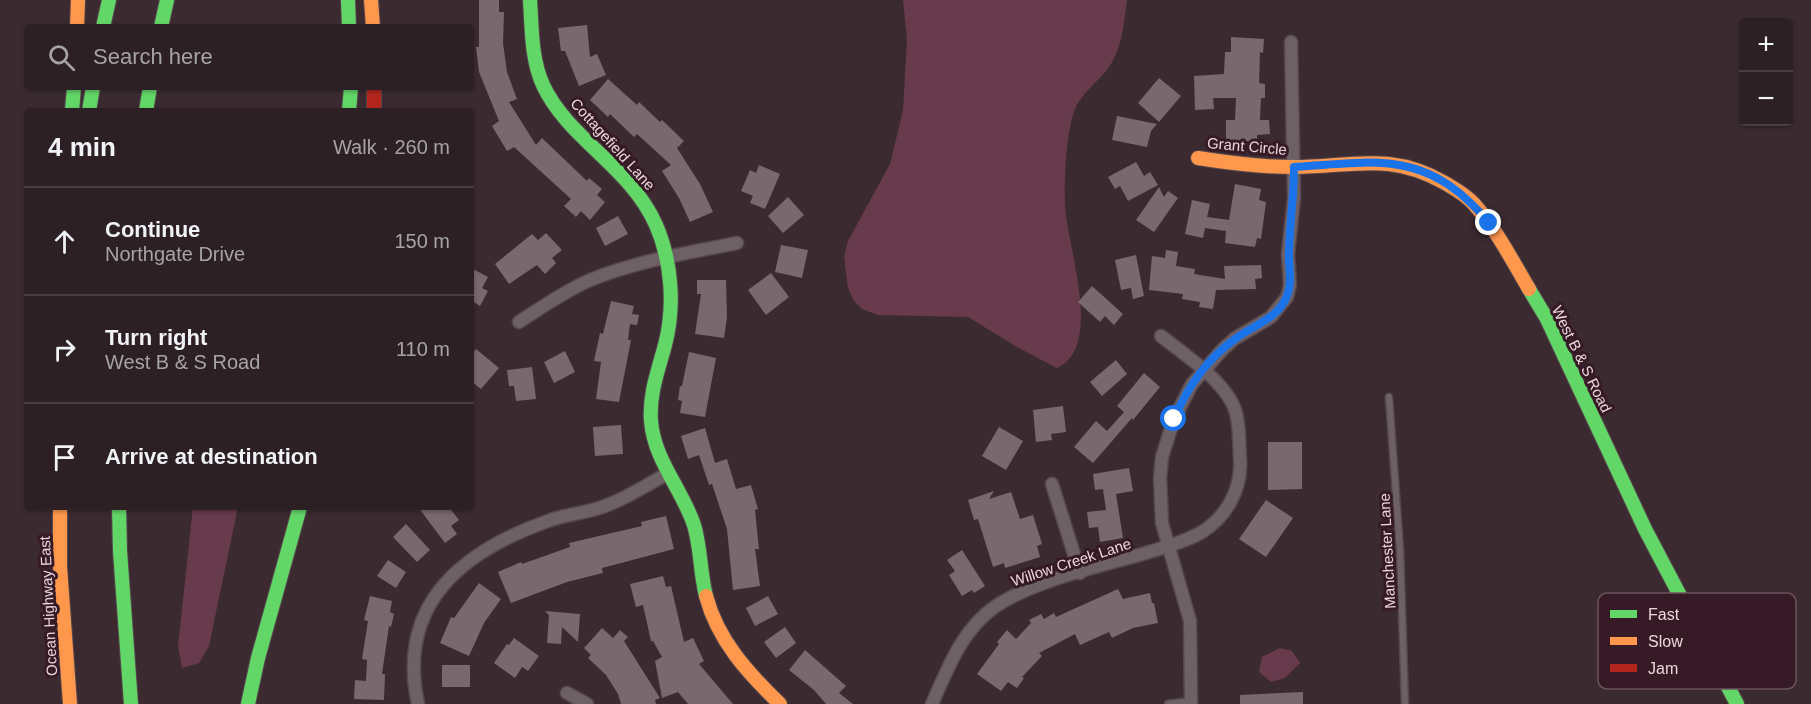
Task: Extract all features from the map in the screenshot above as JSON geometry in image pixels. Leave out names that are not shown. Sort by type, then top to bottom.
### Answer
[{"type":"main road","points":[[77,24],[78,0]]},
{"type":"main road","points":[[104,24],[110,0]]},
{"type":"main road","points":[[163,24],[169,0]]},
{"type":"main road","points":[[168,24],[169,0]]},
{"type":"main road","points":[[348,0],[349,24]]},
{"type":"main road","points":[[371,0],[373,24]]},
{"type":"main road","name":"Cottagefield Lane","points":[[530,0],[534,54],[544,87],[563,115],[637,192],[651,216],[667,258],[670,277],[669,320],[666,341],[653,383],[650,411],[653,438],[667,474],[692,518],[704,591],[717,628],[738,662],[780,704]]},
{"type":"main road","points":[[72,108],[74,90]]},
{"type":"main road","points":[[90,108],[92,90]]},
{"type":"main road","points":[[146,108],[150,90]]},
{"type":"main road","points":[[349,108],[351,90]]},
{"type":"main road","points":[[374,90],[374,108]]},
{"type":"main road","name":"Grant Circle","points":[[1198,158],[1230,164],[1294,167]]},
{"type":"main road","name":"West B & S Road","points":[[1294,167],[1361,162],[1383,162],[1405,166],[1430,174],[1456,189],[1473,203],[1484,216],[1546,319],[1645,529],[1679,593]]},
{"type":"main road","name":"Ocean Highway East","points":[[60,510],[60,567],[70,704]]},
{"type":"main road","points":[[119,510],[131,704]]},
{"type":"main road","points":[[248,704],[258,658],[299,510]]},
{"type":"main road","name":"West B & S Road","points":[[1729,689],[1737,704]]},
{"type":"street","points":[[1191,703],[1192,637],[1190,621],[1167,547],[1160,501],[1162,457],[1167,436],[1182,400],[1203,370],[1234,339],[1271,317],[1287,297],[1290,285],[1288,254],[1294,198],[1291,42]]},
{"type":"street","points":[[519,322],[546,304],[589,281],[628,267],[737,243]]},
{"type":"street","name":"Willow Creek Lane","points":[[932,704],[968,632],[995,607],[1031,588],[1167,547],[1189,538],[1212,524],[1229,505],[1236,493],[1241,467],[1236,412],[1225,392],[1203,370],[1161,336]]},
{"type":"street","points":[[418,704],[413,668],[420,627],[428,608],[453,573],[499,541],[547,521],[610,504],[667,474]]},
{"type":"street","points":[[1052,484],[1080,573]]},
{"type":"street","points":[[567,693],[587,704]]},
{"type":"lane","name":"Manchester Lane","points":[[1389,397],[1400,550],[1405,704]]},
{"type":"lane","points":[[1168,704],[1191,703]]},
{"type":"shaded area","points":[[903,0],[1127,0],[1122,36],[1116,54],[1107,70],[1085,93],[1072,119],[1065,169],[1065,204],[1076,268],[1081,317],[1079,339],[1071,356],[1057,368],[968,317],[878,315],[862,309],[854,301],[848,288],[844,256],[848,241],[890,164],[903,110],[907,40]]},
{"type":"shaded area","points":[[193,510],[237,510],[209,646],[199,663],[182,668],[178,646]]},
{"type":"shaded area","points":[[1280,648],[1292,651],[1300,663],[1285,678],[1271,682],[1259,672],[1262,657]]},
{"type":"building","points":[[479,0],[499,0],[499,12],[504,12],[503,43],[507,72],[517,99],[509,102],[536,145],[542,138],[587,181],[589,178],[602,189],[597,195],[605,202],[590,220],[581,211],[576,217],[564,206],[571,199],[514,147],[507,151],[492,126],[499,121],[479,72],[476,47],[479,47]]},
{"type":"building","points":[[587,25],[590,57],[597,54],[606,75],[579,86],[565,51],[561,51],[558,28]]},
{"type":"building","points":[[1231,37],[1264,39],[1263,53],[1260,52],[1259,83],[1265,84],[1265,98],[1261,98],[1260,120],[1269,120],[1270,134],[1257,135],[1257,141],[1226,142],[1226,120],[1235,120],[1236,98],[1213,98],[1214,109],[1195,110],[1194,76],[1224,74],[1225,52],[1231,52]]},
{"type":"building","points":[[1159,78],[1181,96],[1159,122],[1138,103]]},
{"type":"building","points":[[608,79],[637,105],[639,102],[660,122],[662,120],[684,141],[677,148],[700,184],[713,212],[690,222],[679,198],[662,171],[671,165],[637,134],[634,137],[610,114],[608,117],[590,100]]},
{"type":"building","points":[[1117,116],[1157,124],[1151,131],[1147,147],[1112,140]]},
{"type":"building","points":[[1136,162],[1144,176],[1150,172],[1158,185],[1128,201],[1120,186],[1115,189],[1108,177]]},
{"type":"building","points":[[759,165],[780,174],[765,209],[750,203],[753,196],[741,191],[750,170],[756,173]]},
{"type":"building","points":[[1235,184],[1261,189],[1259,200],[1266,202],[1261,239],[1257,238],[1255,247],[1225,243],[1226,231],[1205,228],[1203,238],[1185,234],[1192,200],[1210,204],[1207,217],[1229,220]]},
{"type":"building","points":[[1159,187],[1164,197],[1168,191],[1178,198],[1154,232],[1136,220]]},
{"type":"building","points":[[788,197],[804,215],[783,233],[768,216]]},
{"type":"building","points":[[618,216],[628,234],[605,246],[596,228]]},
{"type":"building","points":[[546,233],[562,250],[552,258],[556,263],[545,274],[537,265],[509,284],[495,264],[532,234],[538,240]]},
{"type":"building","points":[[781,245],[808,250],[802,278],[775,272]]},
{"type":"building","points":[[1166,250],[1178,252],[1176,266],[1195,269],[1194,274],[1225,279],[1224,266],[1261,265],[1262,278],[1255,279],[1256,289],[1216,290],[1213,309],[1199,307],[1200,302],[1182,299],[1183,294],[1149,290],[1152,256],[1165,258]]},
{"type":"building","points":[[1136,255],[1144,296],[1133,299],[1131,288],[1121,290],[1115,260]]},
{"type":"building","points":[[474,270],[488,277],[482,288],[488,291],[480,306],[474,302]]},
{"type":"building","points":[[771,273],[789,297],[766,315],[748,290]]},
{"type":"building","points":[[697,280],[726,280],[727,317],[724,338],[695,334],[701,294],[697,294]]},
{"type":"building","points":[[1092,286],[1123,314],[1114,325],[1105,316],[1100,322],[1078,302]]},
{"type":"building","points":[[611,301],[634,306],[632,314],[639,315],[637,325],[630,324],[628,340],[631,340],[619,402],[596,399],[601,362],[594,361],[600,333],[603,334]]},
{"type":"building","points":[[476,349],[499,368],[481,389],[474,383],[474,351]]},
{"type":"building","points":[[565,351],[575,372],[554,383],[544,362]]},
{"type":"building","points":[[689,352],[716,358],[705,417],[680,413],[682,401],[678,400],[680,386],[682,386]]},
{"type":"building","points":[[1116,360],[1127,374],[1102,396],[1090,382]]},
{"type":"building","points":[[532,367],[536,399],[516,401],[514,386],[509,386],[507,370]]},
{"type":"building","points":[[1144,373],[1160,387],[1093,463],[1074,447],[1096,421],[1107,431],[1124,412],[1117,406]]},
{"type":"building","points":[[1063,406],[1066,432],[1051,434],[1052,440],[1036,442],[1033,410]]},
{"type":"building","points":[[621,425],[623,454],[595,456],[593,427]]},
{"type":"building","points":[[999,427],[1023,441],[1006,470],[982,456]]},
{"type":"building","points":[[705,428],[715,463],[727,459],[736,489],[751,485],[758,509],[755,510],[759,549],[755,549],[760,586],[733,590],[727,529],[712,484],[709,485],[699,455],[688,459],[681,436]]},
{"type":"building","points":[[1268,442],[1302,442],[1302,489],[1268,490]]},
{"type":"building","points":[[1129,468],[1133,491],[1116,494],[1123,538],[1100,542],[1098,527],[1089,528],[1087,512],[1106,510],[1103,489],[1095,490],[1093,474]]},
{"type":"building","points":[[994,491],[989,499],[1011,492],[1020,519],[1033,515],[1042,544],[1037,546],[1040,557],[1005,568],[1004,563],[993,567],[978,519],[974,520],[968,500]]},
{"type":"building","points":[[1266,500],[1293,518],[1266,557],[1239,539]]},
{"type":"building","points":[[420,510],[451,510],[459,520],[451,526],[457,534],[445,543]]},
{"type":"building","points":[[666,516],[674,549],[602,568],[603,573],[567,582],[511,603],[498,572],[521,562],[522,564],[570,547],[569,543],[642,526],[641,522]]},
{"type":"building","points":[[406,524],[430,550],[417,562],[393,537]]},
{"type":"building","points":[[962,550],[985,586],[974,593],[972,590],[962,596],[949,575],[955,571],[947,560]]},
{"type":"building","points":[[388,560],[406,572],[396,588],[377,576]]},
{"type":"building","points":[[663,576],[666,587],[671,586],[684,642],[693,638],[704,661],[699,664],[733,704],[688,704],[678,692],[662,698],[655,661],[662,657],[651,641],[643,605],[636,607],[630,584]]},
{"type":"building","points":[[479,583],[501,599],[484,623],[469,656],[440,643],[451,617],[454,618]]},
{"type":"building","points":[[1118,589],[1123,599],[1150,593],[1158,623],[1133,628],[1112,638],[1109,632],[1080,645],[1075,634],[1039,653],[1042,656],[1022,677],[1024,678],[1017,688],[1008,682],[1001,691],[977,674],[1007,630],[1016,639],[1031,623],[1029,620],[1041,614],[1044,619],[1054,613],[1056,617]]},
{"type":"building","points":[[370,596],[392,601],[390,612],[394,614],[391,627],[389,626],[382,674],[385,674],[384,700],[354,699],[355,680],[366,681],[367,660],[362,659],[368,621],[364,620]]},
{"type":"building","points":[[768,596],[778,614],[755,626],[746,608]]},
{"type":"building","points":[[545,611],[580,614],[578,642],[562,627],[561,644],[547,643],[549,615]]},
{"type":"building","points":[[785,627],[796,643],[776,658],[764,642]]},
{"type":"building","points":[[602,628],[613,638],[620,630],[628,637],[624,641],[660,698],[655,700],[656,704],[621,704],[618,694],[606,675],[588,658],[591,655],[584,648]]},
{"type":"building","points":[[514,638],[539,656],[528,671],[522,667],[515,678],[494,663]]},
{"type":"building","points":[[805,650],[846,686],[839,693],[853,704],[826,704],[814,690],[789,670]]},
{"type":"building","points":[[442,665],[470,665],[470,687],[442,687]]},
{"type":"building","points":[[1303,692],[1303,704],[1240,704],[1240,695]]},
{"type":"traffic: fast","points":[[104,24],[109,0]]},
{"type":"traffic: fast","points":[[162,24],[167,0]]},
{"type":"traffic: fast","points":[[348,0],[349,24]]},
{"type":"traffic: fast","points":[[530,0],[534,54],[543,85],[554,104],[568,121],[631,186],[645,204],[656,225],[666,254],[669,269],[670,315],[653,392],[651,421],[657,449],[694,525],[706,596]]},
{"type":"traffic: fast","points":[[72,108],[74,90]]},
{"type":"traffic: fast","points":[[90,108],[92,90]]},
{"type":"traffic: fast","points":[[146,108],[150,90]]},
{"type":"traffic: fast","points":[[349,108],[351,90]]},
{"type":"traffic: fast","points":[[1529,289],[1547,319],[1645,529],[1679,593]]},
{"type":"traffic: fast","points":[[119,510],[131,704]]},
{"type":"traffic: fast","points":[[248,704],[258,658],[299,510]]},
{"type":"traffic: fast","points":[[1729,689],[1737,704]]},
{"type":"traffic: slow","points":[[77,24],[78,0]]},
{"type":"traffic: slow","points":[[371,0],[373,24]]},
{"type":"traffic: slow","points":[[1198,158],[1282,167],[1388,164],[1425,173],[1445,183],[1474,204],[1497,234],[1529,289]]},
{"type":"traffic: slow","points":[[60,510],[60,567],[70,704]]},
{"type":"traffic: slow","points":[[706,596],[726,642],[746,668],[780,704]]},
{"type":"traffic: jam","points":[[374,90],[374,108]]},
{"type":"route","points":[[1174,419],[1182,400],[1203,370],[1234,339],[1271,317],[1287,297],[1290,285],[1288,254],[1294,198],[1294,167],[1361,162],[1383,162],[1405,166],[1430,174],[1456,189],[1473,203],[1489,223]]}]
